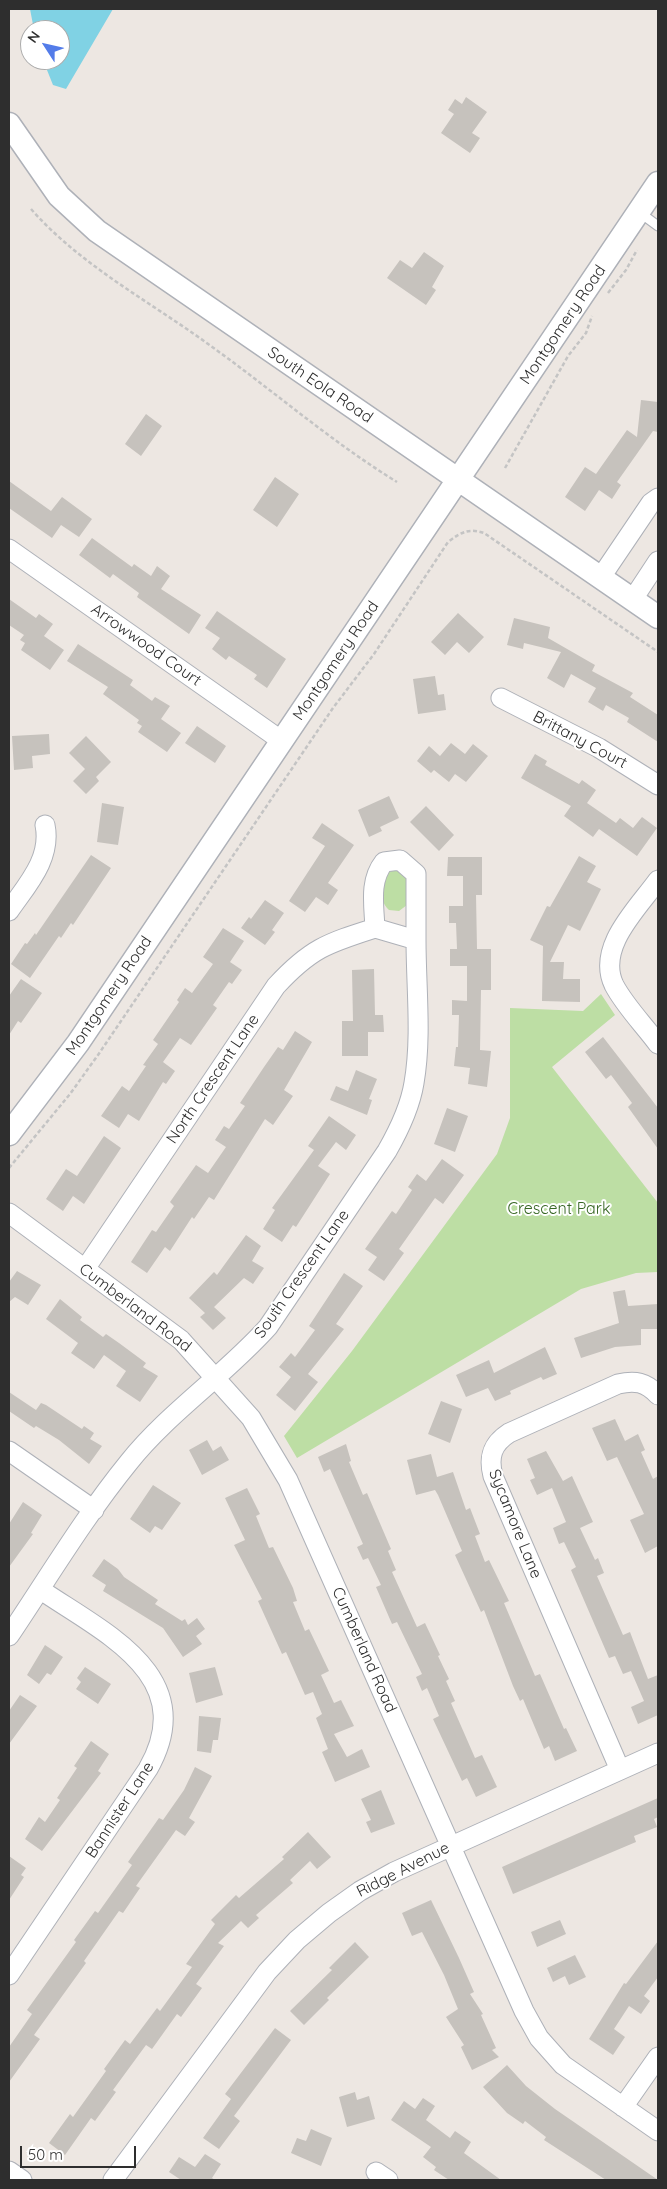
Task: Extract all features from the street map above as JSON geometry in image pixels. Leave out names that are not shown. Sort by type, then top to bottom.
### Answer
[{"type":"street","name":"South Eola Road","points":[[9,124],[59,196],[98,231],[658,618]]},
{"type":"street","name":"Montgomery Road","points":[[9,1134],[84,1035],[658,183]]},
{"type":"street","points":[[601,577],[651,504],[658,498]]},
{"type":"street","name":"Arrowwood Court","points":[[9,549],[282,741]]},
{"type":"street","points":[[632,599],[658,560]]},
{"type":"street","name":"Brittany Court","points":[[501,698],[599,748],[658,784]]},
{"type":"street","points":[[9,911],[40,864],[47,837],[45,826]]},
{"type":"street","name":"South Crescent Lane","points":[[9,1636],[129,1461],[268,1327],[387,1152],[399,1131],[410,1100],[417,1057],[416,874],[400,860],[384,862],[376,873],[374,886],[375,928]]},
{"type":"street","points":[[658,880],[619,933],[612,953],[610,971],[614,985],[658,1044]]},
{"type":"street","points":[[375,928],[416,940]]},
{"type":"street","name":"North Crescent Lane","points":[[85,1269],[276,986],[291,970],[320,947],[375,928]]},
{"type":"street","name":"Cumberland Road","points":[[9,1213],[181,1340],[251,1418],[288,1480],[524,2011],[539,2038],[563,2065],[658,2131]]},
{"type":"street","name":"Sycamore Lane","points":[[620,1770],[493,1476],[490,1455],[500,1439],[509,1433],[618,1384],[630,1381],[641,1382],[658,1395]]},
{"type":"street","points":[[9,1451],[94,1510]]},
{"type":"street","name":"Bannister Lane","points":[[9,1975],[148,1769],[159,1745],[161,1732],[163,1704],[152,1679],[140,1661],[124,1646],[40,1590]]},
{"type":"street","name":"Ridge Avenue","points":[[113,2180],[256,1986],[297,1940],[329,1912],[360,1891],[394,1872],[658,1753]]},
{"type":"street","points":[[623,2107],[658,2057]]},
{"type":"street","points":[[9,2171],[22,2180]]},
{"type":"lane","points":[[639,212],[658,226]]},
{"type":"path","points":[[31,209],[69,248],[215,348],[337,443],[396,482]]},
{"type":"path","points":[[604,299],[626,270],[639,247]]},
{"type":"path","points":[[505,468],[568,356],[586,333],[593,313]]},
{"type":"path","points":[[9,1168],[70,1094],[98,1055],[333,708],[374,654],[448,542],[465,531],[473,530],[484,533],[658,652]]},
{"type":"green space","points":[[394,870],[402,872],[408,882],[407,905],[399,911],[389,910],[382,897],[387,873]]},
{"type":"green space","name":"Crescent Park","points":[[601,994],[615,1015],[552,1067],[658,1203],[658,1272],[636,1273],[581,1289],[297,1458],[284,1436],[352,1351],[497,1154],[510,1118],[510,1008],[583,1011]]},
{"type":"water","points":[[30,9],[113,9],[66,89],[53,85],[47,70],[70,70],[70,20],[32,20]]},
{"type":"building","points":[[466,97],[487,112],[472,133],[480,138],[470,153],[441,133],[454,114],[448,110],[455,99],[462,104]]},
{"type":"building","points":[[424,252],[444,266],[432,287],[436,290],[426,305],[387,278],[400,260],[412,268]]},
{"type":"building","points":[[641,400],[658,402],[658,432],[653,431],[617,482],[621,485],[612,499],[599,490],[585,511],[565,497],[585,467],[596,474],[627,430],[637,437]]},
{"type":"building","points":[[146,414],[162,426],[141,456],[125,444]]},
{"type":"building","points":[[275,477],[299,494],[277,527],[253,510]]},
{"type":"building","points":[[9,481],[51,511],[62,497],[92,519],[79,537],[61,525],[52,538],[9,508]]},
{"type":"building","points":[[92,538],[132,567],[134,564],[151,576],[157,566],[170,576],[161,589],[201,615],[189,634],[137,597],[139,593],[113,574],[110,578],[79,555]]},
{"type":"building","points":[[9,599],[36,618],[39,614],[53,624],[44,636],[64,650],[50,670],[21,650],[25,643],[20,640],[24,635],[9,625]]},
{"type":"building","points":[[217,611],[286,659],[267,688],[254,679],[257,675],[229,656],[226,660],[212,649],[220,638],[205,628]]},
{"type":"building","points":[[458,613],[484,637],[469,653],[457,642],[445,655],[431,642]]},
{"type":"building","points":[[514,618],[550,627],[548,638],[595,665],[592,671],[633,693],[630,697],[658,715],[658,742],[627,722],[629,718],[606,705],[603,711],[588,702],[596,688],[571,674],[564,688],[547,678],[561,652],[524,643],[523,649],[507,645]]},
{"type":"building","points":[[78,644],[133,680],[130,685],[152,701],[155,697],[170,706],[161,719],[181,733],[167,752],[138,732],[142,726],[137,723],[139,720],[103,694],[108,687],[67,661]]},
{"type":"building","points":[[435,676],[438,695],[444,694],[446,710],[418,714],[413,679]]},
{"type":"building","points":[[197,726],[226,746],[215,763],[185,743]]},
{"type":"building","points":[[49,734],[50,754],[32,756],[33,768],[14,770],[12,736]]},
{"type":"building","points":[[86,736],[111,762],[96,777],[99,781],[86,794],[73,781],[85,769],[69,753]]},
{"type":"building","points":[[451,743],[465,754],[473,744],[488,756],[466,782],[455,774],[449,782],[434,770],[431,773],[417,761],[429,746],[440,756]]},
{"type":"building","points":[[535,754],[547,761],[545,765],[579,784],[582,780],[596,790],[587,803],[616,823],[620,818],[633,828],[642,817],[657,828],[637,856],[599,829],[593,837],[564,816],[571,806],[521,778]]},
{"type":"building","points":[[389,796],[399,818],[380,827],[382,831],[369,837],[358,810]]},
{"type":"building","points":[[102,803],[124,807],[118,845],[97,842]]},
{"type":"building","points":[[426,806],[454,835],[439,851],[410,822]]},
{"type":"building","points":[[322,823],[354,845],[328,883],[338,890],[328,905],[316,897],[305,912],[289,901],[325,846],[312,838]]},
{"type":"building","points":[[91,855],[111,868],[73,925],[71,923],[61,938],[59,936],[30,978],[11,964],[25,943],[27,944],[35,933],[36,935]]},
{"type":"building","points":[[579,856],[596,866],[587,882],[601,889],[580,931],[568,925],[550,962],[564,962],[563,979],[580,979],[580,1002],[542,1001],[543,946],[530,940],[547,906],[550,907]]},
{"type":"building","points":[[448,857],[482,857],[482,895],[476,895],[477,949],[491,949],[491,990],[481,990],[480,1050],[491,1051],[487,1087],[468,1084],[470,1068],[454,1066],[456,1047],[458,1047],[459,1015],[452,1015],[452,1000],[467,1001],[467,966],[450,966],[450,949],[457,949],[456,923],[449,923],[449,906],[463,906],[463,876],[447,876]]},
{"type":"building","points":[[265,900],[284,913],[272,930],[275,932],[265,945],[241,928],[249,917],[251,919]]},
{"type":"building","points":[[223,928],[244,941],[230,962],[242,970],[232,984],[229,982],[213,1005],[217,1008],[191,1045],[180,1038],[163,1062],[175,1071],[166,1084],[163,1082],[139,1121],[128,1114],[119,1128],[101,1116],[122,1086],[129,1091],[146,1066],[143,1065],[158,1044],[153,1040],[179,1002],[177,1000],[185,988],[192,993],[213,964],[203,957]]},
{"type":"building","points":[[374,969],[375,1015],[383,1015],[384,1032],[368,1032],[368,1056],[342,1056],[342,1021],[353,1021],[352,970]]},
{"type":"building","points":[[21,979],[42,993],[21,1023],[18,1021],[9,1035],[9,996]]},
{"type":"building","points":[[295,1031],[312,1042],[284,1090],[293,1096],[273,1125],[265,1119],[214,1200],[209,1197],[194,1219],[192,1217],[170,1251],[165,1247],[147,1273],[131,1262],[152,1230],[156,1232],[174,1206],[170,1202],[196,1165],[208,1173],[226,1147],[215,1140],[224,1126],[229,1129],[245,1106],[240,1103],[264,1067],[278,1047],[283,1050]]},
{"type":"building","points":[[603,1037],[658,1108],[658,1149],[628,1107],[632,1103],[611,1075],[606,1079],[585,1052]]},
{"type":"building","points":[[356,1070],[377,1079],[369,1099],[372,1100],[367,1115],[330,1100],[336,1086],[348,1091]]},
{"type":"building","points":[[447,1108],[468,1116],[455,1152],[434,1144]]},
{"type":"building","points":[[329,1116],[356,1135],[346,1150],[336,1142],[318,1166],[330,1174],[296,1227],[293,1225],[282,1242],[263,1229],[275,1210],[272,1208],[314,1150],[308,1146]]},
{"type":"building","points":[[104,1136],[121,1148],[84,1204],[73,1196],[63,1211],[46,1199],[66,1169],[77,1176]]},
{"type":"building","points":[[442,1159],[464,1175],[443,1204],[435,1198],[399,1249],[404,1253],[384,1281],[368,1270],[377,1257],[365,1249],[392,1211],[396,1214],[412,1190],[408,1187],[417,1174],[426,1181]]},
{"type":"building","points":[[246,1235],[261,1246],[252,1261],[264,1268],[253,1284],[244,1278],[214,1307],[226,1318],[213,1330],[200,1317],[205,1313],[189,1298],[214,1272],[217,1275]]},
{"type":"building","points":[[17,1271],[41,1285],[28,1305],[15,1297],[9,1302],[9,1282]]},
{"type":"building","points":[[344,1273],[363,1286],[336,1324],[344,1329],[308,1374],[318,1382],[295,1411],[276,1395],[291,1377],[279,1367],[291,1353],[295,1357],[315,1330],[309,1326]]},
{"type":"building","points":[[625,1290],[628,1306],[658,1304],[658,1329],[641,1329],[641,1345],[615,1347],[581,1358],[574,1338],[619,1323],[613,1292]]},
{"type":"building","points":[[60,1299],[82,1317],[80,1320],[103,1337],[106,1334],[119,1343],[146,1363],[143,1367],[158,1376],[140,1402],[116,1386],[126,1371],[104,1355],[94,1369],[71,1353],[78,1343],[46,1319]]},
{"type":"building","points":[[545,1347],[557,1374],[543,1380],[541,1377],[510,1391],[511,1394],[495,1401],[488,1388],[466,1397],[456,1375],[489,1360],[494,1373]]},
{"type":"building","points":[[9,1392],[36,1410],[41,1403],[82,1429],[84,1426],[94,1433],[90,1439],[102,1446],[89,1464],[59,1440],[36,1426],[34,1428],[9,1411]]},
{"type":"building","points":[[441,1401],[462,1409],[450,1443],[428,1434]]},
{"type":"building","points":[[615,1419],[625,1441],[638,1434],[645,1450],[641,1452],[653,1479],[658,1476],[658,1546],[645,1553],[630,1520],[644,1514],[617,1457],[607,1461],[592,1428]]},
{"type":"building","points":[[207,1440],[213,1451],[221,1446],[229,1460],[202,1475],[189,1450]]},
{"type":"building","points":[[346,1444],[351,1461],[349,1462],[363,1495],[367,1493],[391,1549],[388,1551],[396,1570],[392,1572],[417,1627],[425,1623],[449,1679],[446,1681],[455,1701],[451,1703],[475,1758],[482,1755],[497,1787],[476,1797],[467,1778],[462,1781],[433,1719],[439,1716],[427,1688],[422,1691],[416,1677],[422,1674],[397,1622],[392,1624],[376,1587],[381,1585],[368,1558],[363,1560],[357,1547],[363,1544],[330,1469],[324,1472],[318,1457]]},
{"type":"building","points":[[546,1451],[563,1481],[572,1476],[593,1522],[580,1528],[595,1560],[598,1558],[604,1573],[597,1576],[623,1635],[630,1632],[648,1679],[658,1675],[658,1715],[638,1724],[631,1707],[644,1701],[631,1671],[623,1674],[615,1656],[609,1658],[571,1570],[576,1567],[564,1542],[559,1544],[553,1528],[566,1522],[552,1488],[537,1495],[530,1480],[535,1478],[527,1459]]},
{"type":"building","points":[[431,1454],[437,1477],[453,1472],[466,1510],[470,1508],[480,1534],[475,1536],[485,1562],[489,1560],[509,1601],[504,1603],[535,1676],[540,1674],[564,1729],[566,1728],[577,1751],[555,1761],[549,1746],[544,1749],[523,1699],[520,1701],[484,1610],[481,1612],[455,1555],[462,1551],[438,1495],[435,1490],[416,1495],[407,1460]]},
{"type":"building","points":[[153,1485],[181,1503],[162,1530],[155,1526],[150,1533],[130,1519]]},
{"type":"building","points":[[247,1488],[260,1514],[256,1516],[269,1548],[273,1547],[293,1588],[297,1601],[293,1602],[305,1631],[309,1629],[329,1671],[321,1675],[334,1703],[341,1700],[354,1726],[334,1734],[347,1757],[362,1749],[370,1767],[335,1782],[322,1752],[328,1749],[316,1718],[322,1714],[313,1692],[305,1695],[286,1652],[282,1654],[258,1601],[262,1599],[234,1545],[245,1540],[225,1498]]},
{"type":"building","points":[[23,1502],[42,1515],[31,1533],[33,1534],[9,1567],[9,1524]]},
{"type":"building","points":[[104,1559],[118,1569],[124,1577],[158,1600],[155,1604],[182,1621],[185,1619],[188,1625],[197,1618],[205,1629],[196,1636],[202,1644],[183,1657],[163,1628],[103,1591],[106,1585],[92,1576]]},
{"type":"building","points":[[45,1645],[63,1657],[51,1675],[47,1673],[39,1684],[27,1675]]},
{"type":"building","points":[[85,1667],[111,1684],[98,1704],[76,1689],[81,1682],[77,1678]]},
{"type":"building","points":[[215,1667],[223,1695],[196,1703],[189,1673]]},
{"type":"building","points":[[20,1695],[37,1706],[9,1744],[9,1711]]},
{"type":"building","points":[[199,1716],[221,1718],[218,1740],[213,1740],[211,1753],[197,1751]]},
{"type":"building","points":[[91,1741],[109,1754],[98,1771],[101,1773],[42,1851],[25,1839],[39,1817],[45,1822],[60,1800],[57,1798],[77,1768],[74,1766]]},
{"type":"building","points":[[195,1767],[212,1776],[189,1818],[195,1822],[185,1836],[176,1830],[136,1886],[140,1888],[123,1913],[119,1911],[84,1961],[86,1963],[34,2035],[40,2039],[9,2082],[9,2047],[32,2014],[27,2010],[76,1942],[74,1940],[95,1911],[98,1913],[132,1865],[128,1862],[159,1818],[163,1820],[184,1790]]},
{"type":"building","points":[[381,1790],[395,1824],[371,1833],[366,1822],[371,1820],[361,1799]]},
{"type":"building","points":[[658,1798],[658,1817],[654,1819],[657,1827],[634,1836],[636,1842],[513,1894],[502,1867]]},
{"type":"building","points":[[308,1832],[331,1857],[317,1869],[310,1861],[290,1880],[293,1883],[256,1915],[259,1918],[248,1928],[241,1921],[218,1943],[224,1946],[196,1984],[202,1988],[181,2017],[177,2014],[152,2049],[146,2045],[113,2090],[116,2092],[95,2121],[91,2118],[65,2155],[49,2143],[70,2114],[73,2117],[106,2071],[104,2069],[125,2040],[130,2044],[157,2008],[160,2011],[192,1967],[186,1964],[215,1924],[211,1920],[236,1895],[239,1898],[284,1859],[282,1857]]},
{"type":"building","points":[[9,1856],[26,1868],[21,1875],[24,1877],[9,1900]]},
{"type":"building","points":[[431,1900],[474,1992],[470,1994],[483,2014],[481,2015],[496,2048],[492,2050],[499,2057],[472,2070],[461,2047],[464,2045],[446,2017],[458,2009],[444,1975],[422,1932],[412,1936],[402,1913]]},
{"type":"building","points":[[560,1920],[566,1934],[537,1947],[531,1932]]},
{"type":"building","points":[[658,1941],[658,1977],[644,1996],[650,2001],[641,2014],[629,2006],[614,2029],[625,2037],[613,2055],[589,2039],[624,1983],[626,1984]]},
{"type":"building","points":[[355,1942],[369,1957],[327,1998],[329,2000],[304,2025],[290,2011],[332,1970],[329,1968]]},
{"type":"building","points":[[575,1955],[586,1977],[569,1985],[565,1976],[553,1982],[547,1968]]},
{"type":"building","points":[[275,2028],[291,2040],[234,2116],[240,2121],[219,2149],[203,2138],[231,2099],[225,2094]]},
{"type":"building","points":[[507,2065],[526,2086],[555,2109],[658,2180],[606,2180],[544,2140],[546,2137],[525,2121],[523,2124],[507,2113],[483,2087]]},
{"type":"building","points":[[355,2092],[357,2100],[369,2096],[375,2119],[347,2127],[339,2097]]},
{"type":"building","points":[[423,2098],[435,2106],[426,2120],[450,2138],[455,2131],[471,2142],[464,2153],[501,2180],[449,2180],[434,2170],[436,2167],[423,2157],[431,2147],[391,2120],[404,2101],[415,2109]]},
{"type":"building","points":[[311,2129],[332,2138],[321,2166],[291,2153],[297,2138],[306,2141]]},
{"type":"building","points":[[205,2154],[221,2164],[212,2178],[215,2180],[181,2180],[169,2172],[179,2157],[195,2167]]}]
